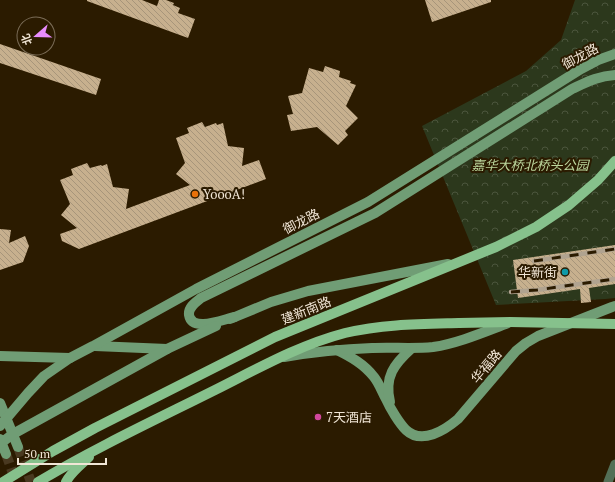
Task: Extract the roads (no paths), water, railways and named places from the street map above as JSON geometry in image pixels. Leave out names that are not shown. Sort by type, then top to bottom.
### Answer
[{"type":"main road","name":"御龙路","points":[[3,422],[44,376],[70,358],[196,289],[368,202],[581,69],[598,60],[615,54]]},
{"type":"main road","name":"御龙路","points":[[235,317],[204,324],[197,324],[191,321],[189,315],[193,304],[201,298],[375,213],[572,89],[603,76],[615,75]]},
{"type":"main road","name":"建新南路","points":[[3,482],[53,450],[275,337],[496,247],[536,227],[569,205],[598,180],[615,161]]},
{"type":"main road","points":[[6,454],[1,441],[167,349],[235,317],[271,302],[308,291],[456,262]]},
{"type":"main road","name":"华福路","points":[[336,350],[356,360],[367,368],[375,378],[392,411],[406,430],[415,436],[427,436],[439,432],[458,419],[516,351],[526,343],[538,336],[615,306]]},
{"type":"main road","points":[[38,482],[103,446],[281,358],[314,343],[338,335],[374,327],[403,324],[510,322],[615,324]]},
{"type":"main road","name":"华福路","points":[[392,411],[389,396],[390,376],[398,360],[412,348],[432,347],[447,344],[510,322]]},
{"type":"main road","points":[[93,346],[167,349]]},
{"type":"main road","points":[[281,358],[336,350],[412,348]]},
{"type":"main road","points":[[0,356],[70,358]]},
{"type":"main road","points":[[0,403],[3,422],[13,434],[18,448]]},
{"type":"main road","points":[[66,482],[76,470],[103,446]]},
{"type":"street","points":[[608,482],[615,464]]},
{"type":"tunnel","points":[[18,447],[31,482]]},
{"type":"tunnel","points":[[6,454],[16,482]]},
{"type":"railway","points":[[534,261],[615,249]]},
{"type":"railway","points":[[511,292],[537,290],[615,279]]},
{"type":"place","name":"YoooA!","points":[[195,194]]},
{"type":"place","name":"华新街","points":[[565,272]]},
{"type":"place","name":"7天酒店","points":[[318,417]]},
{"type":"park label","name":"嘉华大桥北桥头公园","points":[[530,165]]}]
